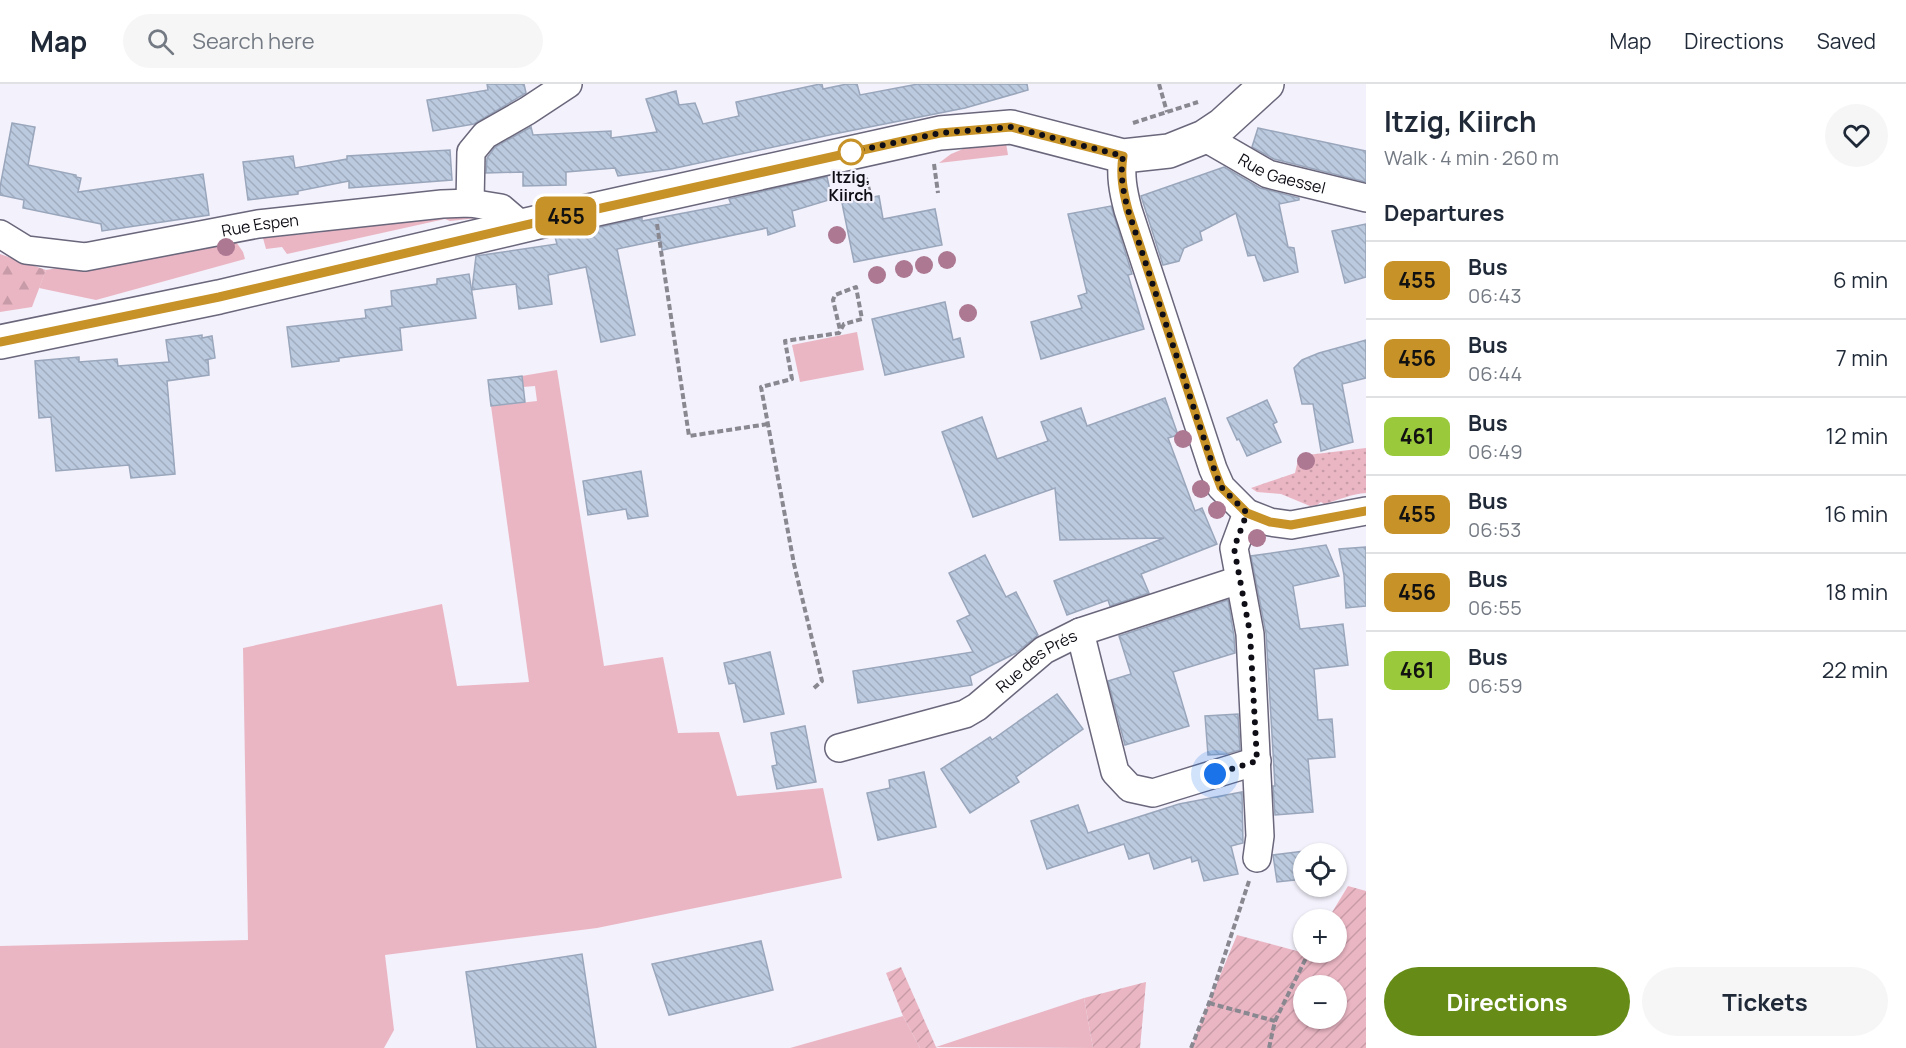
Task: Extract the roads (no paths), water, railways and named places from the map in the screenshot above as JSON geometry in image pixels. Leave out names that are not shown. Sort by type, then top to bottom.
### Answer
[{"type":"main road","points":[[0,342],[219,297],[522,226],[940,133],[1011,127],[1123,156],[1168,151],[1204,137],[1222,125],[1267,84]]},
{"type":"street","points":[[470,203],[471,152],[485,135],[568,84]]},
{"type":"street","name":"Rue Gaessel","points":[[1204,137],[1268,174],[1366,198]]},
{"type":"street","points":[[1123,156],[1122,189],[1128,210],[1221,487],[1247,513],[1270,522],[1291,525],[1366,511]]},
{"type":"street","name":"Rue Espen","points":[[0,234],[26,250],[85,257],[258,224],[442,204],[470,203],[501,208],[522,226]]},
{"type":"street","points":[[1247,513],[1234,548],[1250,633],[1260,836],[1257,858]]},
{"type":"street","name":"Rue des Prés","points":[[839,748],[964,714],[977,707],[1044,650],[1080,632],[1239,580]]},
{"type":"street","points":[[1080,632],[1115,772],[1130,788],[1153,793],[1257,761]]},
{"type":"place","name":"Itzig, Kiirch","points":[[851,152]]}]
